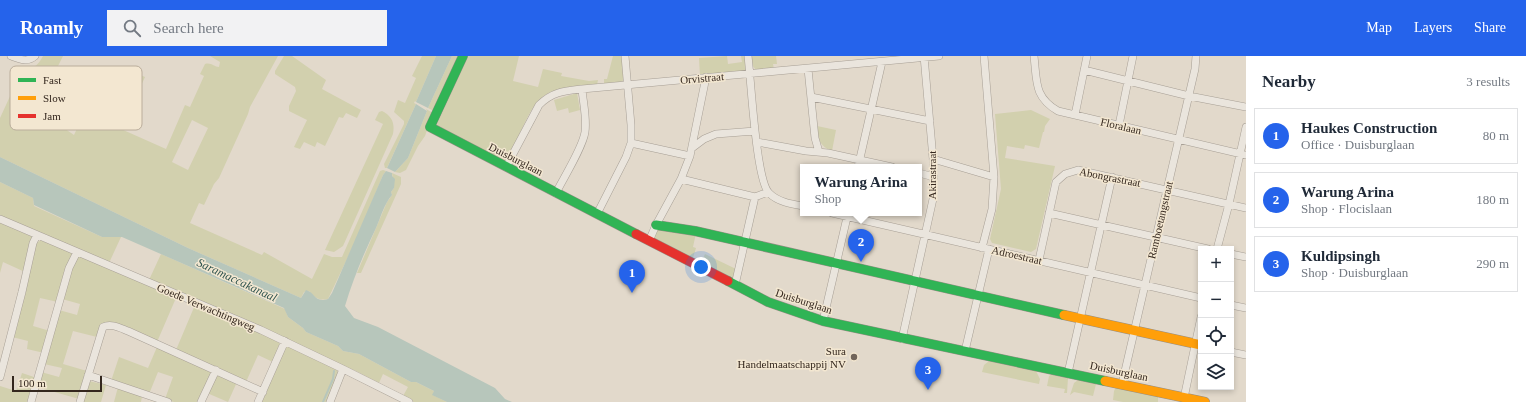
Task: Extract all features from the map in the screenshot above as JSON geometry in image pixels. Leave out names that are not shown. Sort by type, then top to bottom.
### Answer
[{"type":"street","points":[[11,56],[22,61],[29,60],[35,56]]},
{"type":"street","name":"Duisburglaan","points":[[463,56],[430,127],[768,302],[823,321],[902,339],[1205,402]]},
{"type":"street","points":[[597,214],[626,157],[630,143],[631,125],[625,56]]},
{"type":"street","points":[[748,56],[761,177],[768,192],[775,198],[783,202],[800,205]]},
{"type":"street","name":"Orvistraat","points":[[506,167],[539,105],[553,94],[582,89],[939,56]]},
{"type":"street","points":[[965,351],[978,295],[992,209],[994,177],[984,56]]},
{"type":"street","name":"Floralaan","points":[[1034,56],[1038,88],[1041,96],[1050,106],[1058,111],[1243,154]]},
{"type":"street","points":[[1075,115],[1087,56]]},
{"type":"street","points":[[1119,126],[1133,56]]},
{"type":"street","name":"Ramboetangstraat","points":[[1122,384],[1189,96],[1195,69],[1196,56]]},
{"type":"street","name":"Akirastraat","points":[[902,339],[933,199],[933,159],[924,57]]},
{"type":"street","points":[[859,164],[882,62]]},
{"type":"street","points":[[808,69],[819,152]]},
{"type":"street","points":[[1084,70],[1189,96],[1246,107]]},
{"type":"street","points":[[649,241],[690,156],[706,78]]},
{"type":"street","points":[[556,192],[582,143],[585,133],[586,125],[582,89]]},
{"type":"street","points":[[811,97],[930,121]]},
{"type":"street","points":[[1219,246],[1243,154],[1246,127]]},
{"type":"street","points":[[692,148],[704,139],[716,134],[755,131]]},
{"type":"street","points":[[757,142],[860,159],[880,164]]},
{"type":"street","points":[[630,143],[690,156]]},
{"type":"street","points":[[933,159],[994,177]]},
{"type":"street","name":"Abongrastraat","points":[[1039,260],[1056,182],[1065,174],[1078,170],[1112,176],[1246,208]]},
{"type":"street","points":[[922,174],[934,177]]},
{"type":"street","points":[[1068,373],[1112,176]]},
{"type":"street","points":[[680,179],[755,197],[768,192]]},
{"type":"street","points":[[735,285],[755,197]]},
{"type":"street","points":[[1050,214],[1102,224],[1198,247]]},
{"type":"street","points":[[823,321],[848,216]]},
{"type":"street","name":"Adroestraat","points":[[852,216],[1198,297]]},
{"type":"street","name":"Goede Verwachtingweg","points":[[0,219],[285,341],[409,402]]},
{"type":"street","points":[[656,225],[695,231],[1081,319],[1198,344],[1184,398]]},
{"type":"street","points":[[0,377],[33,243],[37,235]]},
{"type":"street","points":[[31,402],[69,268],[77,252]]},
{"type":"street","points":[[1234,255],[1246,257]]},
{"type":"street","points":[[1234,306],[1246,308]]},
{"type":"street","points":[[80,402],[103,327],[107,325],[128,331],[263,392]]},
{"type":"street","points":[[258,402],[285,341]]},
{"type":"street","points":[[1234,353],[1246,355]]},
{"type":"street","points":[[330,402],[343,369]]},
{"type":"street","points":[[201,402],[216,370]]},
{"type":"street","points":[[88,375],[168,402]]},
{"type":"shaded area","points":[[43,56],[63,56],[58,66],[34,66]]},
{"type":"shaded area","points":[[210,56],[278,56],[250,107],[219,178],[214,184],[204,205],[199,203],[190,223],[262,255],[264,252],[312,279],[324,254],[332,257],[342,257],[380,171],[386,171],[357,238],[328,299],[322,300],[317,298],[309,291],[304,292],[301,298],[188,248],[0,157],[0,118],[10,96],[10,130],[67,130],[74,135],[76,130],[123,130],[166,149],[185,105],[190,107],[204,76],[200,74],[205,64],[219,67],[220,62]],"holes":[[[192,120],[208,128],[188,170],[172,162]]]},
{"type":"shaded area","points":[[284,56],[292,56],[326,80],[322,89],[361,110],[357,118],[346,113],[343,118],[339,117],[325,146],[317,142],[315,147],[304,142],[300,149],[294,147],[307,120],[289,111],[289,106],[296,91],[295,87],[275,74],[275,71]]},
{"type":"shaded area","points":[[422,56],[436,56],[416,102],[415,101],[414,103],[416,104],[387,168],[385,168],[384,164],[404,124],[404,121],[394,112],[398,100],[405,103],[416,78],[412,76]]},
{"type":"shaded area","points":[[452,56],[460,56],[434,111],[428,108]]},
{"type":"shaded area","points":[[468,56],[519,56],[513,81],[538,87],[543,69],[562,73],[561,76],[589,81],[598,80],[597,85],[551,92],[543,97],[530,113],[505,161],[438,127],[437,124]]},
{"type":"shaded area","points":[[613,56],[622,56],[624,80],[621,82],[604,84],[604,79],[607,79]]},
{"type":"shaded area","points":[[727,56],[728,64],[742,62],[741,56],[746,56],[746,71],[700,76],[699,58]]},
{"type":"shaded area","points":[[751,56],[776,56],[777,64],[773,64],[774,69],[756,70],[752,65]]},
{"type":"shaded area","points":[[142,76],[145,77],[142,84]]},
{"type":"shaded area","points":[[577,93],[580,110],[569,113],[568,108],[557,111],[554,100]]},
{"type":"shaded area","points":[[426,109],[433,113],[425,136],[418,146],[406,170],[400,173],[395,172],[408,158],[427,111]]},
{"type":"shaded area","points":[[1031,110],[1050,119],[1045,126],[1039,148],[1025,145],[1024,149],[1007,146],[1005,158],[1055,166],[1036,249],[1031,252],[992,243],[990,239],[1001,189],[995,114]]},
{"type":"shaded area","points":[[382,111],[392,120],[394,126],[393,134],[343,246],[334,252],[325,250],[383,124],[375,120],[379,112]]},
{"type":"shaded area","points":[[817,126],[836,130],[832,151],[820,142]]},
{"type":"shaded area","points":[[392,173],[401,177],[401,184],[361,273],[357,273],[387,202],[392,195],[391,192],[394,188]]},
{"type":"shaded area","points":[[0,182],[33,198],[34,206],[102,237],[121,237],[109,263],[0,216]]},
{"type":"shaded area","points":[[0,222],[34,237],[25,272],[3,262],[0,273]]},
{"type":"shaded area","points":[[658,228],[696,233],[693,247],[696,248],[693,258],[655,240],[654,235]]},
{"type":"shaded area","points":[[41,240],[74,253],[58,302],[40,298],[33,326],[50,331],[44,353],[27,349],[28,341],[12,337],[35,244]]},
{"type":"shaded area","points":[[161,254],[285,309],[288,317],[306,332],[338,346],[343,351],[359,354],[411,382],[416,382],[434,391],[433,395],[447,402],[414,402],[403,396],[408,387],[383,374],[379,383],[354,370],[149,280]]},
{"type":"shaded area","points":[[705,254],[736,269],[734,278],[732,279],[701,263]]},
{"type":"shaded area","points":[[78,255],[176,298],[157,342],[110,323],[97,337],[73,331],[63,364],[87,371],[79,399],[37,387],[41,372],[59,377],[62,368],[44,364],[59,310],[77,315],[80,304],[62,299],[69,273]]},
{"type":"shaded area","points":[[195,305],[271,337],[280,343],[273,362],[258,355],[246,382],[176,350]]},
{"type":"shaded area","points":[[291,346],[337,368],[338,374],[328,402],[261,402],[285,349]]},
{"type":"shaded area","points":[[157,347],[212,372],[199,402],[174,402],[165,399],[173,377],[158,372],[149,394],[111,381],[119,357],[148,368]]},
{"type":"shaded area","points":[[989,361],[1035,369],[1040,379],[1039,384],[982,372],[984,365]]},
{"type":"shaded area","points":[[22,373],[37,378],[29,402],[0,402],[0,386],[16,391]]},
{"type":"shaded area","points":[[1052,374],[1068,378],[1067,393],[1064,393],[1065,389],[1047,386],[1049,376]]},
{"type":"shaded area","points":[[217,375],[237,382],[228,402],[207,393]]},
{"type":"shaded area","points":[[1078,380],[1095,382],[1096,384],[1093,396],[1074,392],[1070,395],[1074,383]]},
{"type":"shaded area","points":[[89,381],[106,385],[101,402],[83,402]]},
{"type":"shaded area","points":[[118,387],[142,396],[141,402],[114,402]]},
{"type":"shaded area","points":[[1116,387],[1158,397],[1158,402],[1123,402],[1113,400]]},
{"type":"water","points":[[436,56],[452,56],[428,108],[416,102]]},
{"type":"water","points":[[416,104],[427,111],[408,158],[395,172],[387,168]]},
{"type":"water","name":"Saramaccakanaal","points":[[0,157],[188,248],[301,298],[306,290],[320,300],[328,299],[332,293],[383,175],[386,171],[392,173],[392,176],[395,179],[394,188],[391,192],[392,195],[385,206],[363,257],[345,306],[354,318],[378,327],[495,388],[505,399],[512,402],[447,402],[432,395],[434,391],[416,382],[411,382],[359,354],[343,351],[338,346],[306,332],[288,317],[284,308],[122,237],[102,237],[34,205],[33,198],[0,182]]},
{"type":"waterway","points":[[323,402],[333,379],[334,371]]},
{"type":"traffic: fast","points":[[463,56],[430,127],[636,234]]},
{"type":"traffic: fast","points":[[656,225],[695,231],[1064,315]]},
{"type":"traffic: fast","points":[[728,281],[768,302],[823,321],[1105,381]]},
{"type":"traffic: slow","points":[[1064,315],[1198,344]]},
{"type":"traffic: slow","points":[[1105,381],[1205,402]]},
{"type":"traffic: jam","points":[[636,234],[728,281]]},
{"type":"place","name":"Warung Arina","points":[[861,262]]},
{"type":"place","name":"Haukes Construction","points":[[632,293]]},
{"type":"place","name":"Sura Handelmaatschappij NV","points":[[854,357]]},
{"type":"place","name":"Kuldipsingh","points":[[928,390]]}]
